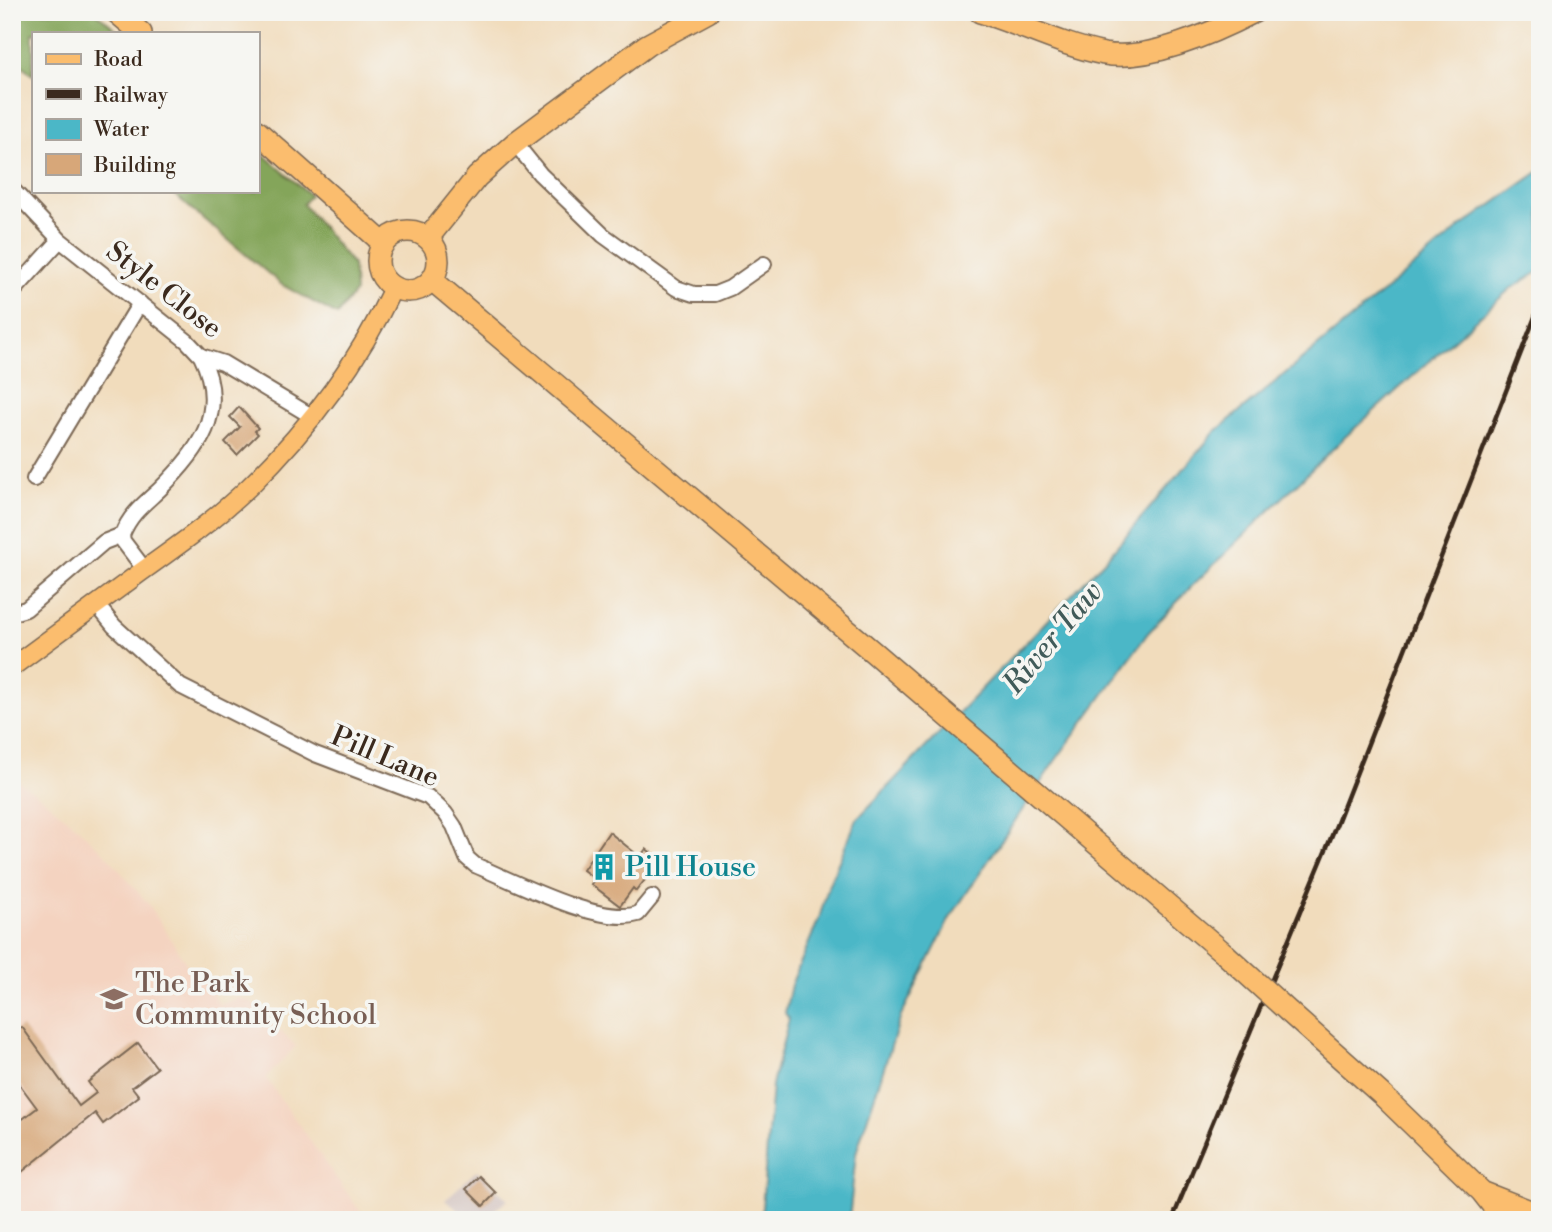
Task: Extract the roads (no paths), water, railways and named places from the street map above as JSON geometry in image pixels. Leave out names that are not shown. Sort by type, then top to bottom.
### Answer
[{"type":"highway","points":[[116,12],[140,32]]},
{"type":"highway","points":[[428,238],[477,177],[515,143],[647,45],[708,12]]},
{"type":"highway","points":[[981,12],[1073,46],[1107,54],[1136,54],[1164,48],[1254,12]]},
{"type":"highway","points":[[259,133],[383,243]]},
{"type":"highway","points":[[409,230],[428,238],[434,245],[438,262],[432,280],[419,290],[410,292],[393,288],[380,273],[378,253],[383,243],[390,236],[409,230]]},
{"type":"highway","points":[[432,280],[1225,954],[1381,1094],[1482,1192],[1504,1220]]},
{"type":"highway","points":[[1482,1192],[1540,1215]]},
{"type":"main road","points":[[12,667],[184,542],[248,487],[313,417],[349,370],[374,331],[393,288]]},
{"type":"street","points":[[515,143],[540,174],[603,234],[676,288],[694,294],[715,294],[730,288],[764,264]]},
{"type":"street","name":"Style Close","points":[[12,189],[60,240],[187,341],[201,356],[223,363],[313,417]]},
{"type":"street","points":[[12,293],[60,240]]},
{"type":"street","points":[[34,479],[140,303]]},
{"type":"street","points":[[145,569],[123,541],[122,535],[132,514],[189,459],[202,438],[213,403],[210,379],[201,356]]},
{"type":"street","points":[[12,614],[26,609],[104,542],[122,535]]},
{"type":"street","name":"Pill Lane","points":[[97,605],[114,626],[180,686],[315,754],[428,797],[454,826],[467,858],[475,865],[551,897],[614,916],[638,914],[652,897]]},
{"type":"water","name":"River Taw","points":[[1540,171],[1540,271],[1510,289],[1345,437],[1192,586],[1148,633],[1053,764],[950,918],[901,1016],[856,1153],[849,1220],[761,1220],[772,1085],[789,1019],[785,1013],[791,985],[857,819],[1105,560],[1215,432],[1462,226]]},
{"type":"railway","points":[[1172,1220],[1337,823],[1540,304]]},
{"type":"place","name":"Pill House","points":[[604,867]]},
{"type":"place","name":"The Park Community School","points":[[114,999]]}]
